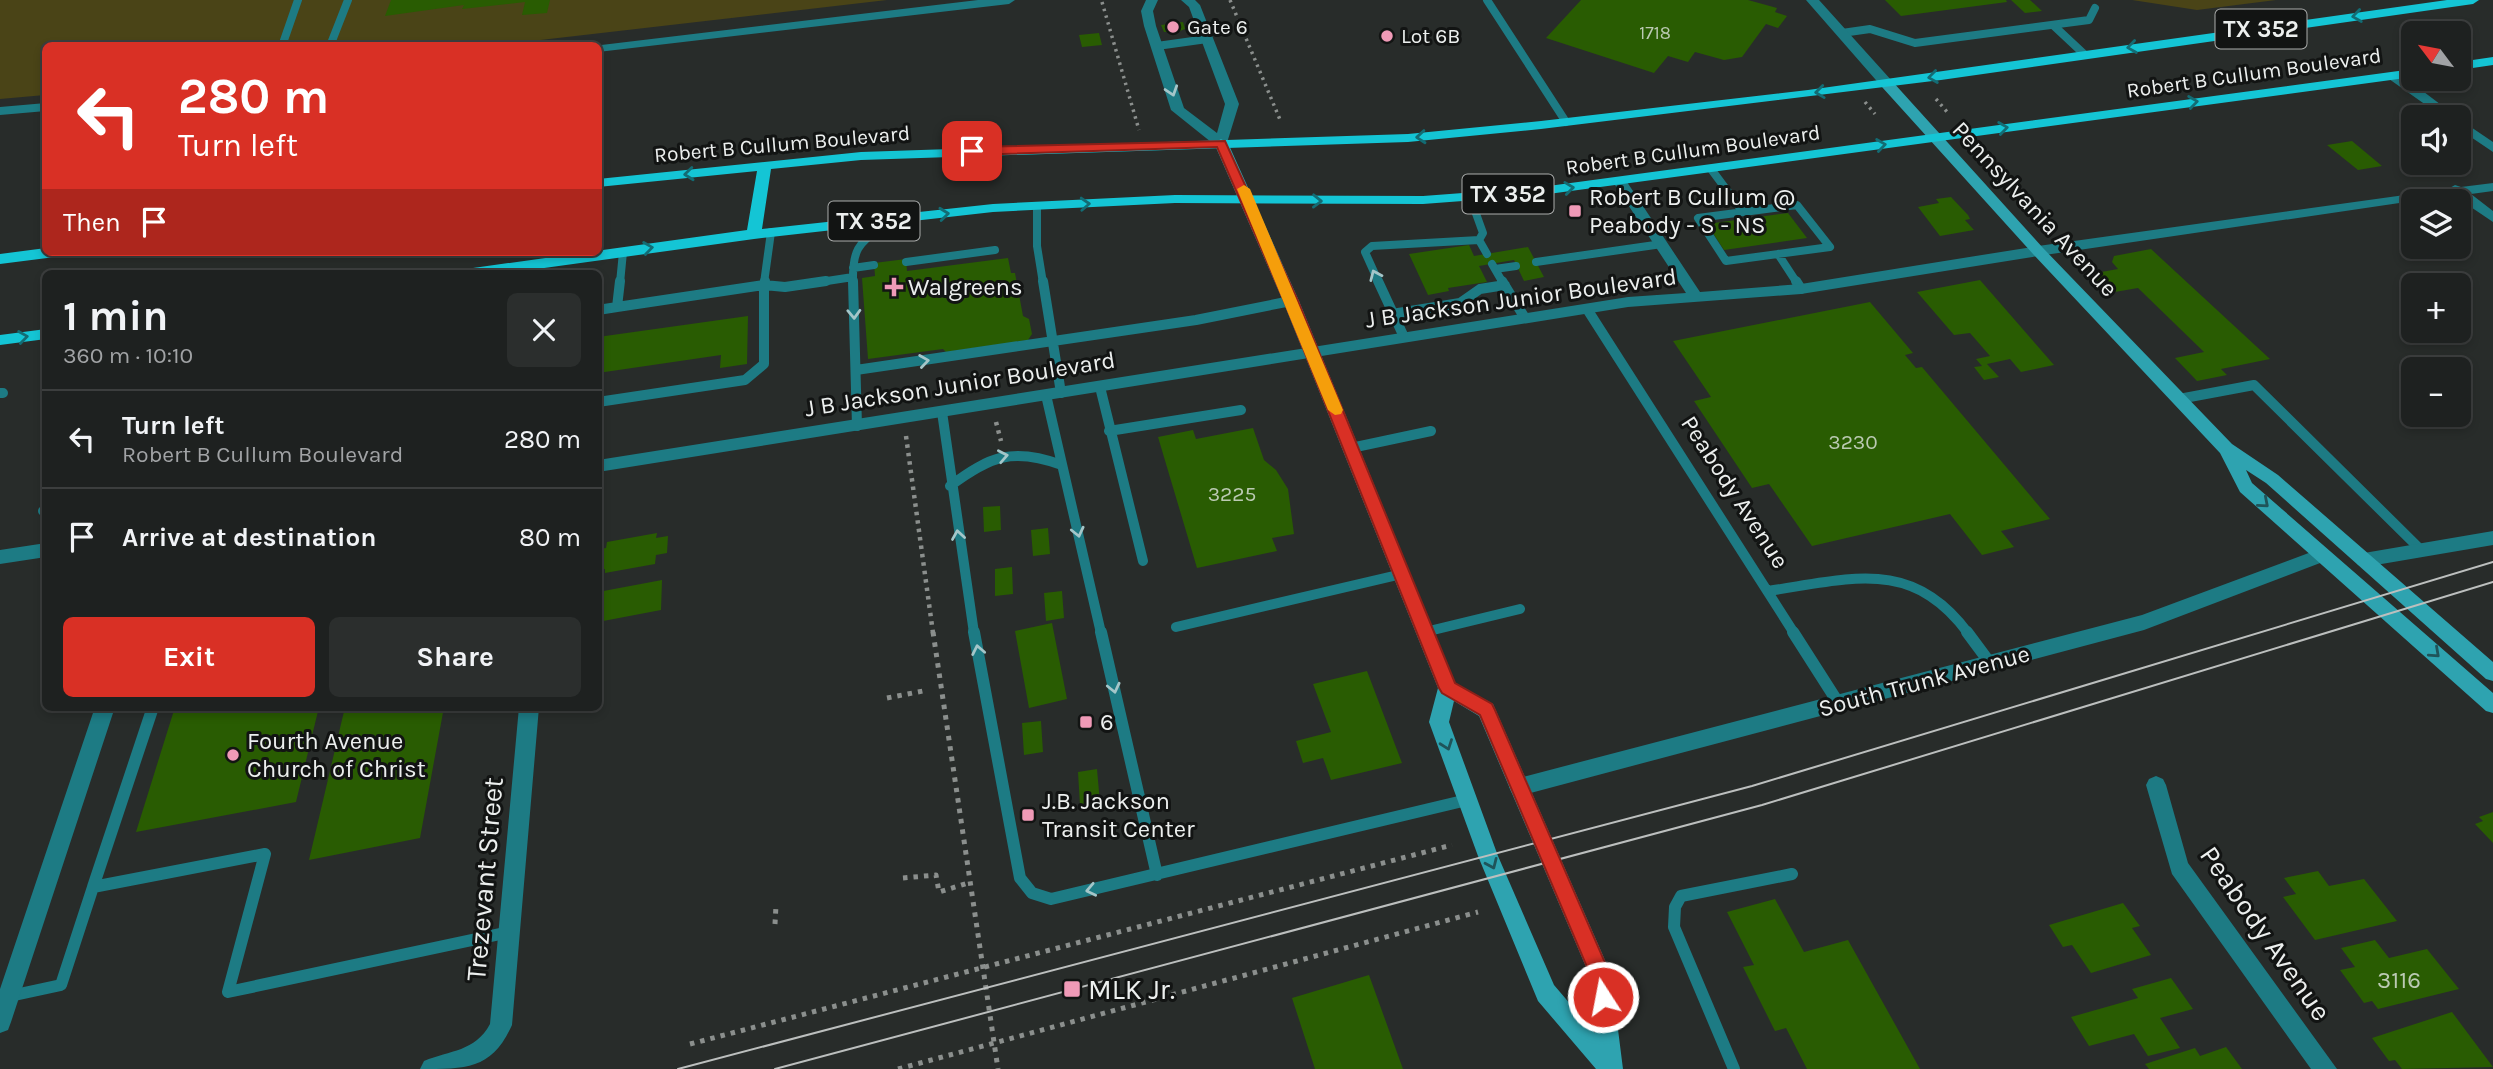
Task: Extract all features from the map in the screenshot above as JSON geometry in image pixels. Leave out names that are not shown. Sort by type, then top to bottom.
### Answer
[{"type":"main road","name":"Robert B Cullum Boulevard","points":[[602,183],[765,165],[916,153],[1408,138],[1887,84],[2473,0]]},
{"type":"main road","points":[[2471,64],[2493,61]]},
{"type":"main road","name":"Robert B Cullum Boulevard","points":[[602,255],[771,232],[1037,206],[1175,200],[1337,201],[1470,197],[1620,182],[2401,75]]},
{"type":"main road","name":"Pennsylvania Avenue","points":[[1887,84],[2038,251],[2226,448],[2272,479],[2493,673]]},
{"type":"main road","points":[[1221,143],[1249,200],[1448,688],[1439,722],[1467,800],[1546,993],[1611,1069]]},
{"type":"main road","points":[[754,234],[765,165]]},
{"type":"main road","points":[[0,259],[42,254]]},
{"type":"main road","name":"Robert B Cullum Boulevard","points":[[494,270],[594,256]]},
{"type":"main road","points":[[0,340],[42,335]]},
{"type":"main road","name":"Pennsylvania Avenue","points":[[2226,448],[2246,487],[2493,705]]},
{"type":"main road","points":[[1448,688],[1486,710],[1600,974],[1611,1069]]},
{"type":"street","points":[[602,48],[1009,0]]},
{"type":"street","points":[[1152,0],[1147,11],[1178,110],[1221,143],[1232,104],[1194,5],[1187,0]]},
{"type":"street","name":"Pennsylvania Avenue","points":[[1812,0],[1887,84]]},
{"type":"street","points":[[2394,76],[2434,105]]},
{"type":"street","points":[[0,111],[42,107]]},
{"type":"street","points":[[2471,132],[2493,148]]},
{"type":"street","points":[[1620,182],[1697,298]]},
{"type":"street","name":"J B Jackson Junior Boulevard","points":[[2455,189],[2493,187]]},
{"type":"street","name":"J B Jackson Junior Boulevard","points":[[602,465],[1525,318],[1587,309],[1801,289],[2401,197]]},
{"type":"street","points":[[2471,201],[2493,218]]},
{"type":"street","points":[[2364,560],[2493,538]]},
{"type":"street","points":[[0,557],[42,551]]},
{"type":"street","name":"South Trunk Avenue","points":[[1519,787],[2144,622],[2322,555]]},
{"type":"street","points":[[0,1022],[104,711]]},
{"type":"street","name":"Trezevant Street","points":[[432,1069],[470,1060],[486,1052],[501,1025],[529,711]]},
{"type":"street","name":"Peabody Avenue","points":[[2156,785],[2179,867],[2325,1069]]},
{"type":"lane","points":[[283,42],[298,0]]},
{"type":"lane","points":[[332,42],[348,0]]},
{"type":"lane","points":[[1487,0],[1566,122]]},
{"type":"lane","points":[[1842,33],[1870,29],[1915,43],[2089,20],[2095,8]]},
{"type":"lane","points":[[2053,25],[2084,54]]},
{"type":"lane","points":[[1157,46],[1207,39]]},
{"type":"lane","points":[[1711,169],[1743,212]]},
{"type":"lane","points":[[1470,197],[1483,233],[1479,240]]},
{"type":"lane","points":[[1797,205],[1830,247],[1726,261],[1698,218],[1743,212],[1797,205]]},
{"type":"lane","points":[[1037,206],[1037,246],[1053,342],[1053,394],[1062,465],[1157,875]]},
{"type":"lane","points":[[857,426],[852,268],[857,247],[892,219]]},
{"type":"lane","points":[[602,401],[745,380],[764,364],[764,285],[771,232]]},
{"type":"lane","points":[[1479,240],[1487,254]]},
{"type":"lane","points":[[1404,337],[1365,252],[1372,246],[1479,240]]},
{"type":"lane","points":[[1536,262],[1662,244]]},
{"type":"lane","points":[[906,261],[995,250]]},
{"type":"lane","points":[[617,307],[623,252]]},
{"type":"lane","points":[[1777,254],[1801,289]]},
{"type":"lane","points":[[602,309],[764,285],[785,287],[852,268],[874,265]]},
{"type":"lane","points":[[1516,266],[1494,266],[1525,318]]},
{"type":"lane","points":[[1392,314],[1460,303],[1480,289],[1506,285]]},
{"type":"lane","points":[[856,370],[1196,320],[1291,301]]},
{"type":"lane","name":"Peabody Avenue","points":[[1587,309],[1839,704]]},
{"type":"lane","points":[[2179,399],[2253,385],[2420,549]]},
{"type":"lane","points":[[1100,387],[1143,561]]},
{"type":"lane","points":[[1109,431],[1241,410]]},
{"type":"lane","points":[[942,412],[950,486],[1020,878],[1032,893],[1051,899],[1467,800]]},
{"type":"lane","points":[[1351,448],[1431,431]]},
{"type":"lane","points":[[950,486],[979,463],[1004,454],[1038,455],[1062,465]]},
{"type":"lane","points":[[1176,627],[1402,574]]},
{"type":"lane","points":[[1768,591],[1867,579],[1911,586],[1937,599],[1990,663]]},
{"type":"lane","points":[[1425,632],[1520,609]]},
{"type":"lane","points":[[10,996],[61,985],[152,711]]},
{"type":"lane","points":[[93,887],[265,854],[228,992],[509,932]]},
{"type":"lane","points":[[1734,1069],[1674,927],[1675,907],[1681,896],[1792,874]]},
{"type":"path","points":[[1230,0],[1281,122]]},
{"type":"path","points":[[1102,2],[1140,131]]},
{"type":"path","points":[[1936,99],[1948,113]]},
{"type":"path","points":[[1865,101],[1875,114]]},
{"type":"path","points":[[906,435],[968,883],[998,1069]]},
{"type":"path","points":[[887,698],[928,690]]},
{"type":"path","points":[[690,1044],[1452,845]]},
{"type":"path","points":[[903,878],[917,879],[936,875],[939,892],[968,883]]},
{"type":"path","points":[[775,924],[776,905]]},
{"type":"path","points":[[898,1069],[1478,912]]},
{"type":"shaded area","points":[[0,0],[887,0],[523,42],[42,42],[42,95],[0,99]]},
{"type":"shaded area","points":[[2132,0],[2276,0],[2197,10]]},
{"type":"building","points":[[391,0],[550,0],[547,13],[522,15],[525,2],[462,9],[464,5],[385,16]]},
{"type":"building","points":[[1581,0],[1748,0],[1777,8],[1775,12],[1787,16],[1778,28],[1766,24],[1742,57],[1724,60],[1695,52],[1688,62],[1668,56],[1654,73],[1546,38]]},
{"type":"building","points":[[1885,0],[2006,0],[2007,2],[1901,16]]},
{"type":"building","points":[[2011,0],[2030,0],[2042,11],[2025,13]]},
{"type":"building","name":"Gate 6","points":[[1183,22],[1185,29],[1180,31],[1164,32],[1161,25]]},
{"type":"building","points":[[1099,33],[1102,45],[1082,47],[1079,35]]},
{"type":"building","points":[[2352,141],[2382,166],[2358,170],[2327,145]]},
{"type":"building","points":[[1951,197],[1968,215],[1970,219],[1965,220],[1974,230],[1940,236],[1918,207],[1939,203],[1936,199]]},
{"type":"building","points":[[1788,213],[1807,238],[1724,250],[1707,224]]},
{"type":"building","points":[[1469,245],[1474,256],[1528,247],[1544,277],[1524,281],[1514,260],[1479,266],[1487,282],[1448,288],[1449,291],[1428,295],[1409,254]]},
{"type":"building","points":[[2151,249],[2270,359],[2221,369],[2227,375],[2197,381],[2175,358],[2204,352],[2138,288],[2109,293],[2090,274],[2118,269],[2112,262],[2114,256]]},
{"type":"building","name":"Walgreens","points":[[1008,258],[1011,273],[1015,273],[1023,316],[1029,319],[1032,334],[1028,340],[946,352],[943,349],[868,359],[862,278],[875,276],[874,263],[906,259],[907,271]]},
{"type":"building","points":[[1980,280],[2054,365],[2021,372],[2010,359],[1987,364],[1999,377],[1984,380],[1974,367],[1982,366],[1976,359],[1990,356],[1970,333],[1954,335],[1917,292]]},
{"type":"building","points":[[1870,302],[1913,353],[1905,355],[1916,368],[1922,367],[2050,519],[2001,531],[2014,547],[1982,555],[1950,514],[1812,546],[1769,484],[1752,488],[1694,401],[1711,397],[1673,341]]},
{"type":"building","points":[[748,316],[747,364],[720,368],[721,355],[602,372],[602,336]]},
{"type":"building","points":[[1253,428],[1264,460],[1276,470],[1288,489],[1294,534],[1272,538],[1277,551],[1197,568],[1158,437],[1193,430],[1196,439]]},
{"type":"building","points":[[1000,506],[1001,530],[984,532],[983,507]]},
{"type":"building","points":[[1048,528],[1050,554],[1033,556],[1031,530]]},
{"type":"building","points":[[657,533],[656,538],[668,536],[667,553],[656,555],[655,564],[605,573],[605,569],[602,569],[602,548],[606,548],[607,542]]},
{"type":"building","points":[[1012,567],[1013,594],[995,596],[995,569]]},
{"type":"building","points":[[662,580],[661,610],[602,621],[602,591]]},
{"type":"building","points":[[1062,591],[1064,618],[1046,621],[1044,593]]},
{"type":"building","points":[[1052,623],[1067,699],[1029,708],[1015,631]]},
{"type":"building","points":[[1367,671],[1402,763],[1331,780],[1323,758],[1303,763],[1296,741],[1331,732],[1313,684]]},
{"type":"building","name":"Fourth Avenue Church of Christ","points":[[174,711],[318,711],[296,802],[136,832]]},
{"type":"building","points":[[344,711],[443,711],[420,838],[309,860]]},
{"type":"building","points":[[1041,721],[1043,752],[1024,755],[1022,723]]},
{"type":"building","points":[[1097,769],[1100,803],[1080,805],[1078,772]]},
{"type":"building","points":[[2493,812],[2493,843],[2475,824],[2483,821],[2479,817]]},
{"type":"building","points":[[2318,871],[2329,886],[2364,879],[2397,921],[2315,940],[2283,897],[2296,894],[2284,878]]},
{"type":"building","points":[[1775,899],[1804,952],[1848,940],[1920,1069],[1807,1069],[1786,1028],[1775,1031],[1743,967],[1754,965],[1727,912]]},
{"type":"building","points":[[2123,903],[2140,926],[2132,928],[2151,955],[2091,973],[2072,945],[2063,947],[2049,925]]},
{"type":"building","points":[[2375,940],[2389,958],[2427,949],[2459,989],[2378,1009],[2372,1001],[2364,1003],[2340,970],[2355,967],[2341,948]]},
{"type":"building","points":[[1369,975],[1403,1069],[1315,1069],[1292,998]]},
{"type":"building","points":[[2171,978],[2193,1009],[2160,1018],[2180,1048],[2148,1056],[2134,1034],[2089,1046],[2071,1017],[2138,998],[2132,989]]},
{"type":"building","points":[[2452,1012],[2493,1067],[2402,1069],[2395,1060],[2389,1061],[2372,1038]]},
{"type":"building","points":[[2226,1047],[2242,1069],[2149,1069],[2145,1064],[2195,1048],[2200,1056]]},
{"type":"tram line","points":[[678,1069],[1752,786],[2493,562]]},
{"type":"tram line","points":[[775,1069],[1762,805],[2493,582]]},
{"type":"slow traffic","points":[[1244,189],[1335,410]]},
{"type":"place","name":"Gate 6","points":[[1173,27]]},
{"type":"place","name":"Lot 6B","points":[[1387,36]]},
{"type":"place","name":"Robert B Cullum @ Peabody - S - NS","points":[[1575,211]]},
{"type":"place","name":"Walgreens","points":[[894,287]]},
{"type":"place","name":"6","points":[[1086,722]]},
{"type":"place","name":"Fourth Avenue Church of Christ","points":[[233,755]]},
{"type":"place","name":"J.B. Jackson Transit Center","points":[[1028,815]]},
{"type":"place","name":"MLK Jr.","points":[[1072,989]]},
{"type":"route","points":[[972,151],[1221,143],[1249,200],[1448,688],[1486,710],[1600,974],[1603,997]]}]
